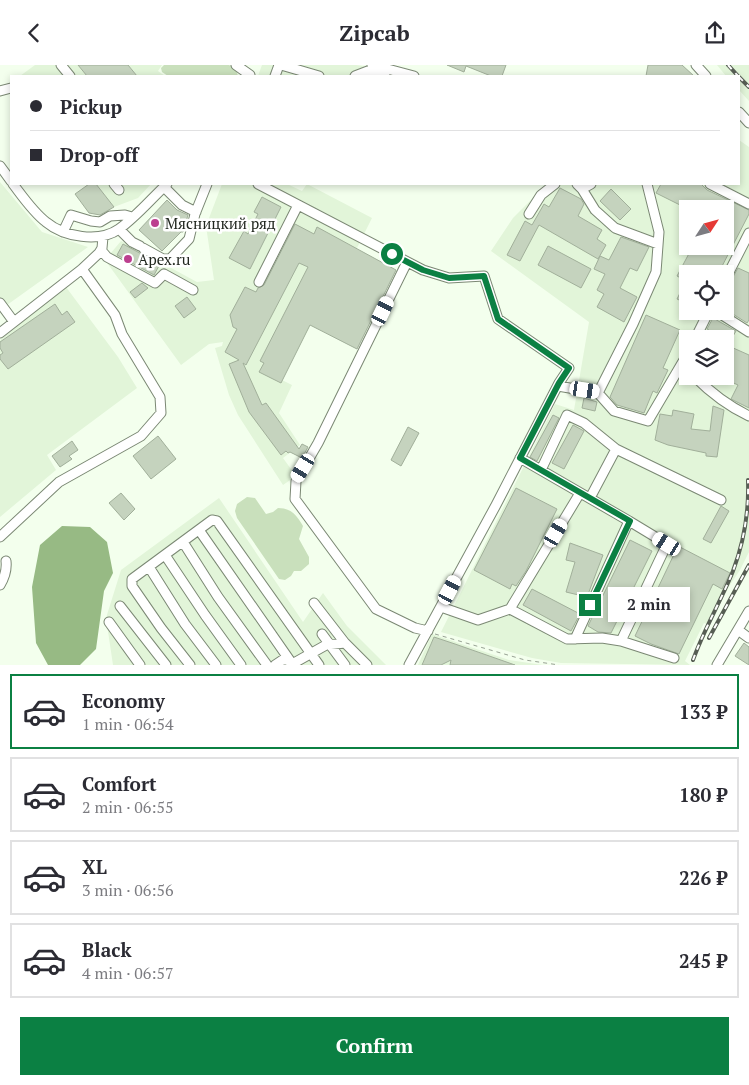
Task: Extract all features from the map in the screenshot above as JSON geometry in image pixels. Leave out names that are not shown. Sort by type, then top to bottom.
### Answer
[{"type":"street","points":[[61,65],[69,75]]},
{"type":"street","points":[[236,65],[250,75],[254,65]]},
{"type":"street","points":[[280,65],[315,75]]},
{"type":"street","points":[[372,65],[410,75]]},
{"type":"street","points":[[696,65],[705,75]]},
{"type":"street","points":[[358,75],[368,71],[382,75]]},
{"type":"street","points":[[740,113],[749,123]]},
{"type":"street","points":[[0,166],[10,179]]},
{"type":"street","points":[[14,185],[45,222],[63,231],[88,237],[103,237],[119,229],[165,185],[182,205],[196,212]]},
{"type":"street","points":[[119,229],[132,242],[163,259],[170,259],[189,239],[196,212],[207,185]]},
{"type":"street","points":[[260,185],[423,270],[449,278],[484,276],[498,319],[569,368],[409,665]]},
{"type":"street","points":[[529,214],[541,195],[554,185]]},
{"type":"street","points":[[598,393],[633,324],[656,272],[659,232],[647,185]]},
{"type":"street","points":[[712,185],[749,204]]},
{"type":"street","points":[[579,186],[595,210],[615,228],[658,244]]},
{"type":"street","points":[[258,282],[298,205]]},
{"type":"street","points":[[63,231],[71,215],[100,222],[110,216],[125,215],[132,217]]},
{"type":"street","points":[[733,265],[749,233]]},
{"type":"street","points":[[0,333],[82,269],[101,250],[103,237]]},
{"type":"street","points":[[101,250],[107,257],[155,283],[164,275],[193,290]]},
{"type":"street","points":[[407,262],[318,443],[296,481],[295,499],[376,609],[415,628],[428,631]]},
{"type":"street","points":[[0,537],[59,482],[141,436],[161,413],[160,397],[122,335],[115,315],[82,269]]},
{"type":"street","points":[[0,303],[14,322]]},
{"type":"street","points":[[730,320],[749,332]]},
{"type":"street","points":[[558,386],[598,393],[614,411],[648,421],[679,376]]},
{"type":"street","points":[[703,385],[734,409],[749,416]]},
{"type":"street","points":[[540,470],[567,415],[584,423],[616,449],[721,500]]},
{"type":"street","points":[[590,498],[616,449]]},
{"type":"street","points":[[520,458],[667,544],[621,641]]},
{"type":"street","points":[[441,607],[478,621],[510,609],[580,493]]},
{"type":"street","points":[[190,665],[132,586],[132,579],[212,521],[217,521],[319,665]]},
{"type":"street","points":[[575,639],[630,521]]},
{"type":"street","points":[[199,530],[292,663]]},
{"type":"street","points":[[183,542],[218,597],[267,665]]},
{"type":"street","points":[[165,555],[241,665]]},
{"type":"street","points":[[0,585],[7,570],[6,561]]},
{"type":"street","points":[[149,567],[185,624],[216,665]]},
{"type":"street","points":[[314,603],[345,643],[367,665]]},
{"type":"street","points":[[120,606],[166,665]]},
{"type":"street","points":[[510,609],[567,639],[602,638],[621,641],[674,658]]},
{"type":"street","points":[[717,665],[749,611]]},
{"type":"street","points":[[109,623],[140,665]]},
{"type":"street","points":[[738,630],[749,638]]},
{"type":"street","points":[[322,634],[345,665]]},
{"type":"street","points":[[276,665],[284,659],[294,663],[326,645],[345,643]]},
{"type":"path","points":[[428,631],[525,660],[559,665]]},
{"type":"shaded area","points":[[35,65],[162,65],[158,71],[164,75],[21,75]]},
{"type":"shaded area","points":[[164,65],[229,65],[236,69],[238,75],[166,75],[162,72],[161,68]]},
{"type":"shaded area","points":[[262,65],[356,65],[397,75],[258,75]]},
{"type":"shaded area","points":[[717,65],[749,65],[749,101],[740,91],[740,75],[725,75]]},
{"type":"shaded area","points":[[740,141],[749,147],[749,552],[728,588],[710,625],[704,623],[685,661],[690,665],[561,663],[532,658],[441,632],[555,404],[574,410],[589,322],[491,251],[513,218],[533,198],[550,185],[740,185]]},
{"type":"shaded area","points":[[0,182],[42,232],[88,247],[0,310]]},
{"type":"shaded area","points":[[97,185],[150,185],[138,198],[114,207]]},
{"type":"shaded area","name":"Мясницкий ряд","points":[[222,185],[289,185],[302,191],[306,185],[309,185],[372,218],[341,280],[335,277],[282,380],[292,385],[279,413],[300,445],[283,458],[296,476],[283,485],[238,415],[229,395],[215,348],[222,346],[223,342],[209,344],[181,365],[105,260],[121,241],[197,282],[214,280],[206,226]]},
{"type":"shaded area","points":[[66,287],[118,357],[137,388],[47,455],[56,470],[0,517],[0,340]]},
{"type":"shaded area","points":[[247,497],[255,498],[266,514],[278,508],[283,508],[294,513],[299,519],[303,526],[299,539],[309,557],[309,564],[301,571],[294,571],[285,580],[279,579],[237,518],[235,511],[237,504]]},
{"type":"shaded area","points":[[219,498],[303,622],[323,593],[347,626],[386,665],[113,665],[106,618],[121,570]]},
{"type":"shaded area","points":[[62,526],[90,527],[107,542],[113,573],[104,591],[96,649],[80,665],[48,665],[36,643],[32,587],[40,545]]},
{"type":"shaded area","points":[[432,634],[509,660],[543,665],[418,665]]},
{"type":"building","points":[[78,65],[128,65],[136,75],[86,75]]},
{"type":"building","points":[[447,65],[506,65],[502,75],[488,75],[466,66],[464,72]]},
{"type":"building","points":[[648,65],[682,65],[693,75],[646,75]]},
{"type":"building","points":[[88,185],[97,185],[114,207],[100,215],[89,213],[75,194]]},
{"type":"building","points":[[660,185],[702,185],[707,190],[728,200],[679,200],[679,204],[656,193]]},
{"type":"building","points":[[560,188],[581,199],[584,204],[578,216],[602,230],[597,239],[606,245],[598,259],[539,225],[520,261],[507,255],[525,221],[532,225],[544,204],[549,207]]},
{"type":"building","points":[[611,189],[631,209],[620,220],[600,201]]},
{"type":"building","points":[[262,197],[281,207],[250,269],[229,258],[244,231],[248,234],[258,214],[254,212]]},
{"type":"building","points":[[167,200],[177,210],[188,215],[183,232],[162,251],[139,230]]},
{"type":"building","points":[[734,203],[749,210],[749,214],[734,243]]},
{"type":"building","points":[[295,224],[314,234],[317,227],[396,270],[357,349],[310,325],[281,383],[259,372],[264,363],[260,361],[308,267],[299,263],[246,365],[243,363],[262,405],[266,403],[299,449],[302,444],[308,447],[302,458],[286,451],[281,455],[249,412],[229,364],[239,360],[225,352],[237,329],[233,327],[230,315],[245,287],[256,292],[258,288],[264,285]]},
{"type":"building","points":[[621,237],[649,247],[637,271],[630,268],[620,288],[637,297],[624,322],[597,307],[604,294],[597,290],[605,274],[594,269],[600,256],[609,260]]},
{"type":"building","points":[[123,244],[160,264],[154,275],[117,255]]},
{"type":"building","points":[[548,246],[591,269],[581,288],[538,265]]},
{"type":"building","points":[[688,255],[728,255],[723,265],[683,265]]},
{"type":"building","points":[[738,268],[749,273],[749,320],[747,323],[734,315],[734,275]]},
{"type":"building","points":[[142,283],[148,288],[135,298],[130,292]]},
{"type":"building","points":[[187,297],[196,309],[184,318],[175,306]]},
{"type":"building","points":[[55,304],[62,315],[67,311],[75,322],[8,369],[0,359],[0,355],[3,353],[0,348],[0,342]]},
{"type":"building","points":[[646,315],[680,330],[663,368],[668,370],[657,393],[653,391],[644,413],[617,405],[610,397]]},
{"type":"building","points":[[712,320],[717,320],[736,331],[734,334],[734,330],[707,329]]},
{"type":"building","points":[[734,348],[749,355],[749,408],[731,399],[738,385],[734,383]]},
{"type":"building","points":[[584,398],[597,402],[595,411],[582,408]]},
{"type":"building","points":[[713,406],[724,410],[717,457],[706,456],[706,453],[668,445],[655,440],[660,414],[672,416],[673,410],[694,414],[691,429],[710,431]]},
{"type":"building","points":[[553,415],[559,418],[537,461],[530,457]]},
{"type":"building","points":[[573,425],[584,431],[564,469],[552,463]]},
{"type":"building","points":[[408,427],[419,433],[401,466],[391,460]]},
{"type":"building","points":[[158,436],[176,459],[151,479],[133,456]]},
{"type":"building","points":[[72,441],[78,450],[69,456],[72,459],[60,467],[52,456]]},
{"type":"building","points":[[516,488],[557,509],[526,571],[516,586],[512,584],[510,589],[474,570]]},
{"type":"building","points":[[121,493],[135,509],[124,520],[109,503]]},
{"type":"building","points":[[721,506],[729,511],[711,543],[703,539]]},
{"type":"building","points":[[630,540],[652,551],[611,633],[598,632],[588,626]]},
{"type":"building","points":[[570,543],[603,555],[587,597],[566,592],[575,562],[566,560]]},
{"type":"building","points":[[678,546],[730,573],[722,589],[713,584],[679,654],[635,636]]},
{"type":"building","points":[[532,589],[580,614],[571,631],[523,605]]},
{"type":"building","points":[[434,637],[515,665],[450,665],[451,660],[441,665],[422,665]]},
{"type":"building","points":[[744,643],[749,647],[749,665],[735,656]]},
{"type":"railway","points":[[728,65],[737,75]]},
{"type":"railway","points":[[740,78],[749,87]]},
{"type":"railway","points":[[693,660],[737,560],[745,526],[748,480]]},
{"type":"railway","points":[[709,638],[749,565]]},
{"type":"place","name":"Мясницкий ряд","points":[[155,223]]},
{"type":"place","name":"Apex.ru","points":[[128,259]]},
{"type":"route","points":[[392,254],[423,270],[449,278],[484,276],[498,319],[569,368],[559,383],[520,458],[630,521],[590,605]]}]
